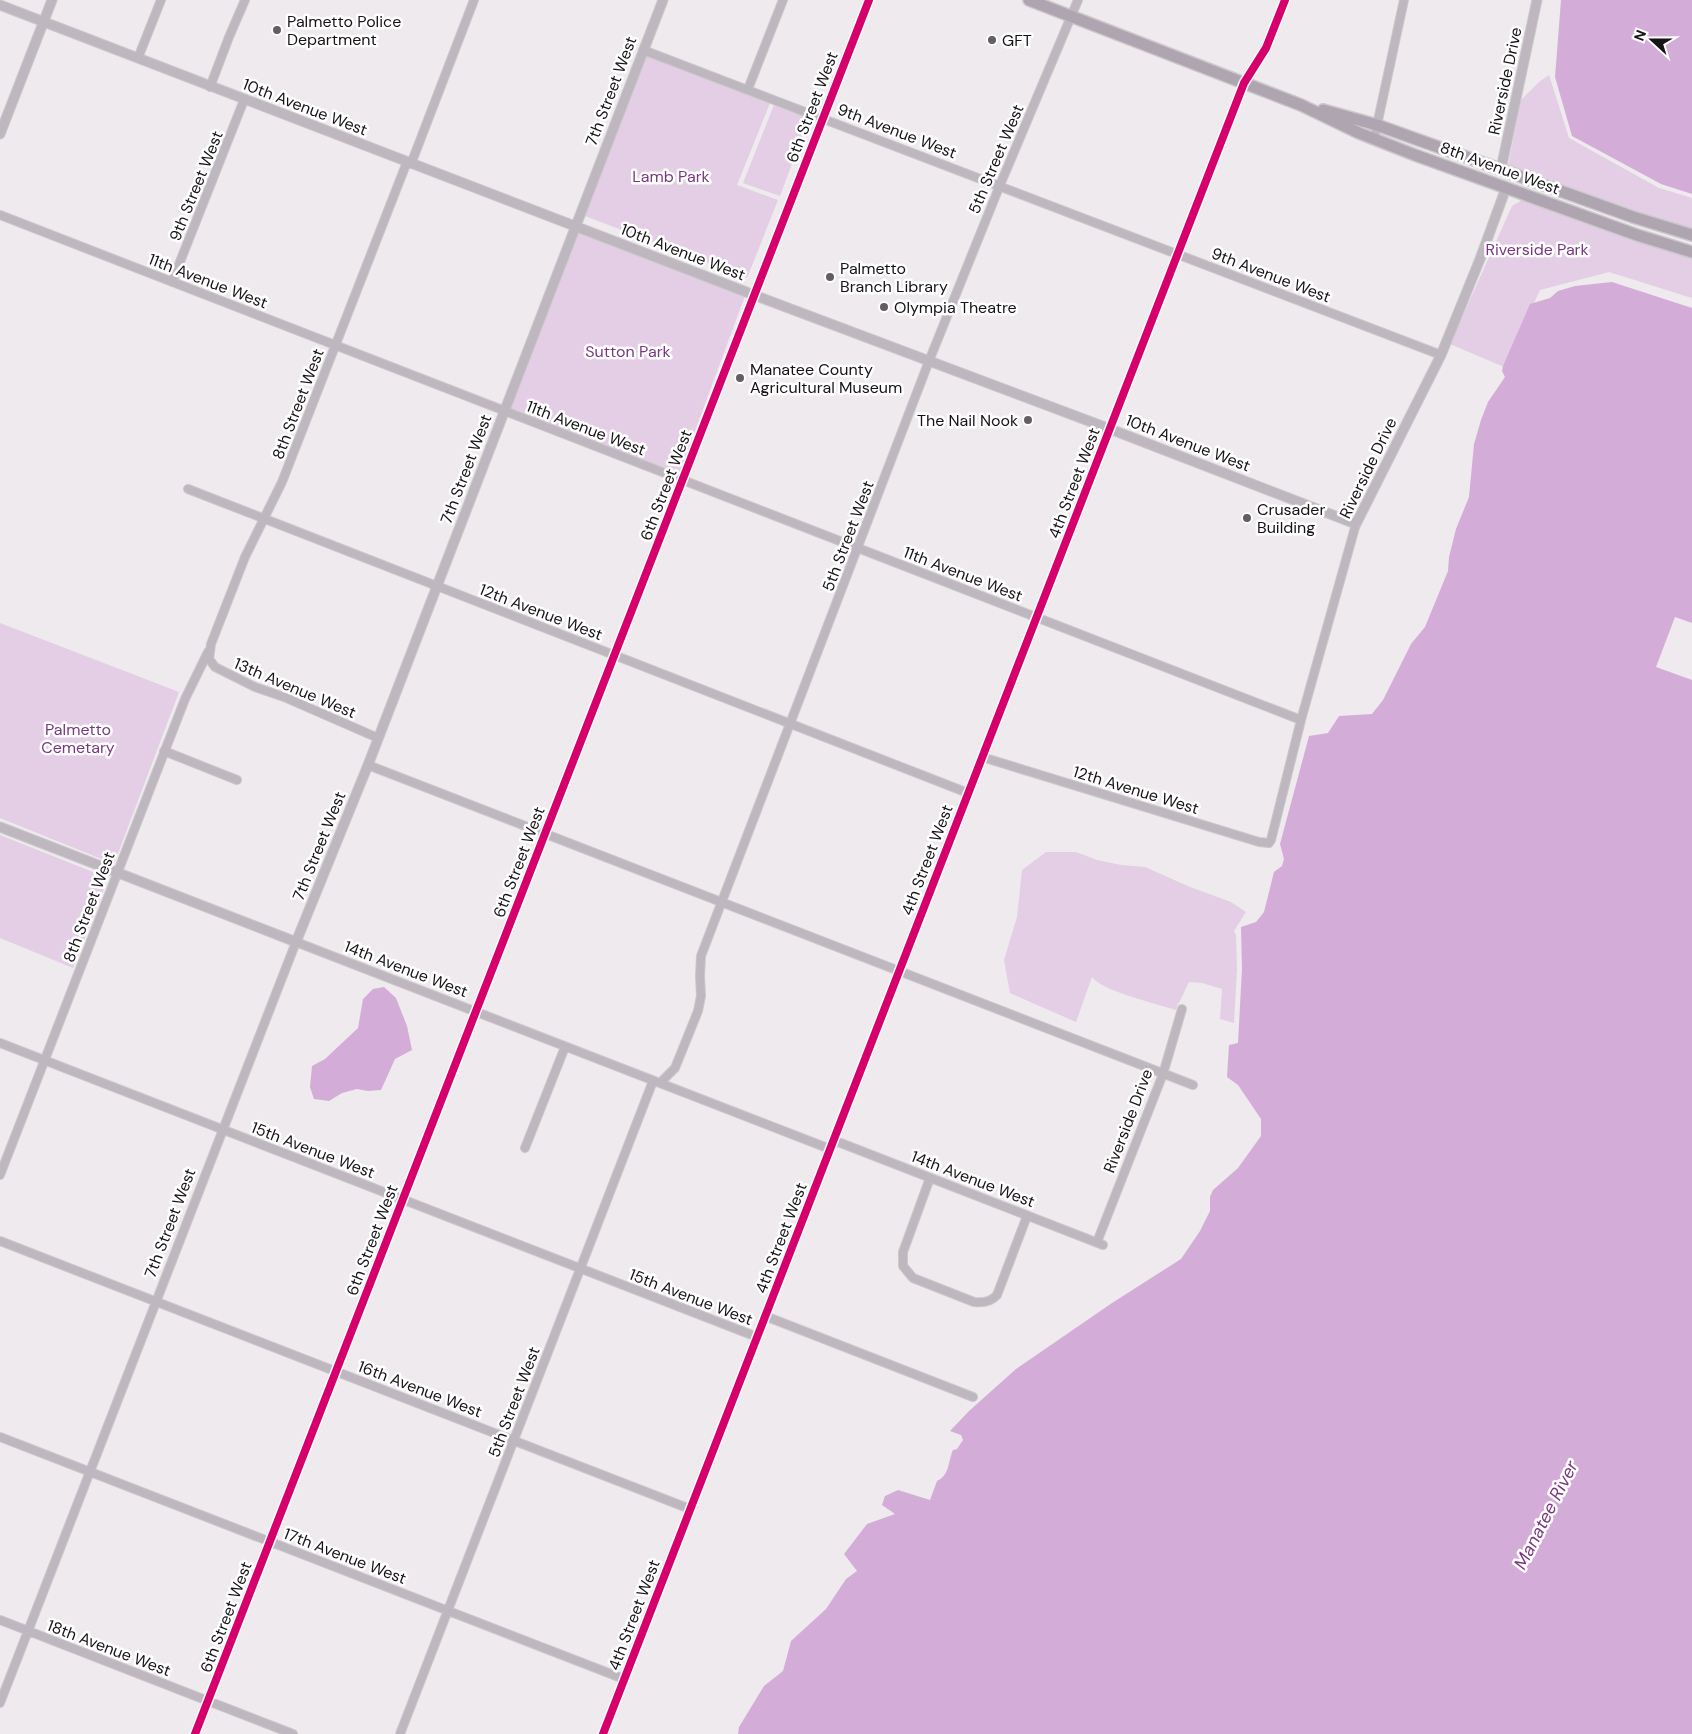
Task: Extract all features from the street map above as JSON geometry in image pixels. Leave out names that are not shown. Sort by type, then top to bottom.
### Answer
[{"type":"main road","name":"8th Avenue West","points":[[1029,0],[1302,105],[1374,139],[1415,155],[1637,235],[1692,252]]},
{"type":"main road","name":"8th Avenue West","points":[[1302,105],[1377,125],[1660,226],[1692,235]]},
{"type":"main road","points":[[1415,155],[1446,160],[1486,173],[1494,173],[1501,169]]},
{"type":"main road","points":[[1506,188],[1512,185],[1524,184],[1617,218],[1660,226]]},
{"type":"street","points":[[0,134],[52,0]]},
{"type":"street","points":[[138,58],[161,0]]},
{"type":"street","points":[[210,87],[245,0]]},
{"type":"street","name":"8th Street West","points":[[0,1175],[164,751],[185,699],[208,654],[245,558],[282,482],[334,346],[474,0]]},
{"type":"street","name":"7th Street West","points":[[0,1703],[296,942],[368,765],[663,0]]},
{"type":"street","points":[[748,89],[783,0]]},
{"type":"street","name":"6th Street West","points":[[195,1734],[869,0]]},
{"type":"street","name":"5th Street West","points":[[400,1734],[580,1269],[656,1082],[675,1068],[698,1011],[702,996],[700,956],[791,724],[929,361],[1000,185],[1078,0]]},
{"type":"street","name":"4th Street West","points":[[602,1734],[1244,83],[1266,48],[1285,0]]},
{"type":"street","points":[[1374,139],[1404,0]]},
{"type":"street","name":"Riverside Drive","points":[[1501,169],[1536,0]]},
{"type":"street","name":"10th Avenue West","points":[[0,5],[210,87],[1356,524]]},
{"type":"street","name":"9th Avenue West","points":[[644,50],[1441,355]]},
{"type":"street","name":"9th Street West","points":[[172,282],[244,100]]},
{"type":"street","name":"Riverside Drive","points":[[1274,831],[1301,720],[1356,524],[1441,355],[1480,260],[1506,188]]},
{"type":"street","name":"11th Avenue West","points":[[0,215],[1301,720]]},
{"type":"street","name":"12th Avenue West","points":[[188,490],[968,793]]},
{"type":"street","name":"13th Avenue West","points":[[208,654],[210,662],[224,672],[255,687],[330,716],[378,738]]},
{"type":"street","points":[[164,751],[237,780]]},
{"type":"street","name":"12th Avenue West","points":[[982,757],[1259,842],[1269,843],[1274,831]]},
{"type":"street","points":[[368,765],[1193,1085]]},
{"type":"street","name":"14th Avenue West","points":[[0,827],[830,1149]]},
{"type":"street","name":"Riverside Drive","points":[[1100,1244],[1163,1074],[1182,1008]]},
{"type":"street","name":"15th Avenue West","points":[[0,1043],[757,1337]]},
{"type":"street","points":[[525,1148],[566,1047]]},
{"type":"street","name":"14th Avenue West","points":[[833,1140],[1100,1244]]},
{"type":"street","points":[[930,1178],[903,1252],[903,1266],[913,1278],[974,1302],[991,1300],[997,1295],[1027,1216]]},
{"type":"street","name":"16th Avenue West","points":[[0,1241],[690,1509]]},
{"type":"street","name":"15th Avenue West","points":[[765,1316],[973,1397]]},
{"type":"street","name":"17th Avenue West","points":[[0,1437],[624,1679]]},
{"type":"street","name":"18th Avenue West","points":[[0,1620],[293,1734]]},
{"type":"green space","name":"Lamb Park","points":[[646,54],[770,103],[737,185],[778,200],[747,278],[585,216]]},
{"type":"green space","points":[[1549,75],[1569,138],[1659,188],[1692,198],[1692,229],[1655,218],[1508,166],[1521,100]]},
{"type":"green space","points":[[774,105],[809,118],[780,196],[743,183]]},
{"type":"green space","name":"Riverside Park","points":[[1522,200],[1630,239],[1692,257],[1692,298],[1609,272],[1540,290],[1504,367],[1450,344],[1512,206]]},
{"type":"green space","name":"Sutton Park","points":[[577,231],[745,296],[679,474],[509,409]]},
{"type":"green space","name":"Palmetto Cemetary","points":[[0,623],[179,692],[114,864],[0,818]]},
{"type":"green space","points":[[0,835],[108,878],[73,968],[0,938]]},
{"type":"green space","points":[[1046,852],[1076,852],[1097,860],[1145,867],[1190,887],[1231,902],[1246,912],[1234,931],[1236,935],[1237,969],[1234,1023],[1220,1019],[1222,989],[1202,983],[1189,982],[1176,1010],[1118,992],[1092,977],[1076,1022],[1010,993],[1004,960],[1017,917],[1022,870]]},
{"type":"water","points":[[1561,0],[1692,0],[1692,194],[1661,184],[1572,136],[1555,77]]},
{"type":"water","name":"Manatee River","points":[[1612,282],[1692,308],[1692,1734],[738,1734],[739,1727],[764,1686],[783,1671],[791,1641],[826,1609],[846,1579],[857,1571],[844,1554],[867,1524],[895,1514],[882,1505],[885,1496],[898,1490],[930,1500],[937,1481],[946,1471],[953,1450],[957,1449],[963,1440],[961,1435],[950,1431],[969,1411],[1016,1369],[1112,1303],[1181,1259],[1200,1231],[1210,1211],[1210,1197],[1213,1190],[1238,1168],[1261,1136],[1261,1119],[1238,1085],[1227,1077],[1229,1045],[1238,1043],[1242,969],[1241,927],[1256,922],[1264,912],[1274,872],[1282,866],[1284,859],[1280,844],[1309,736],[1328,733],[1339,716],[1372,714],[1383,700],[1411,644],[1425,627],[1448,571],[1449,557],[1456,529],[1469,497],[1474,444],[1481,420],[1488,402],[1505,377],[1502,371],[1503,366],[1530,304],[1550,298],[1558,291],[1575,286]]},
{"type":"water","points":[[384,987],[396,998],[407,1026],[412,1050],[395,1059],[381,1090],[368,1091],[357,1089],[342,1093],[329,1101],[314,1099],[310,1087],[312,1066],[325,1059],[358,1028],[363,999],[373,989]]},
{"type":"pier","points":[[1675,617],[1692,623],[1692,680],[1656,667]]},
{"type":"cycle path","points":[[195,1734],[869,0]]},
{"type":"cycle path","points":[[603,1734],[1244,83],[1266,48],[1285,0]]},
{"type":"place","name":"Palmetto Police Department","points":[[277,30]]},
{"type":"place","name":"GFT","points":[[992,40]]},
{"type":"place","name":"Palmetto Branch Library","points":[[830,277]]},
{"type":"place","name":"Olympia Theatre","points":[[884,307]]},
{"type":"place","name":"Manatee County Agricultural Museum","points":[[740,378]]},
{"type":"place","name":"The Nail Nook","points":[[1028,420]]},
{"type":"place","name":"Crusader Building","points":[[1247,518]]}]
